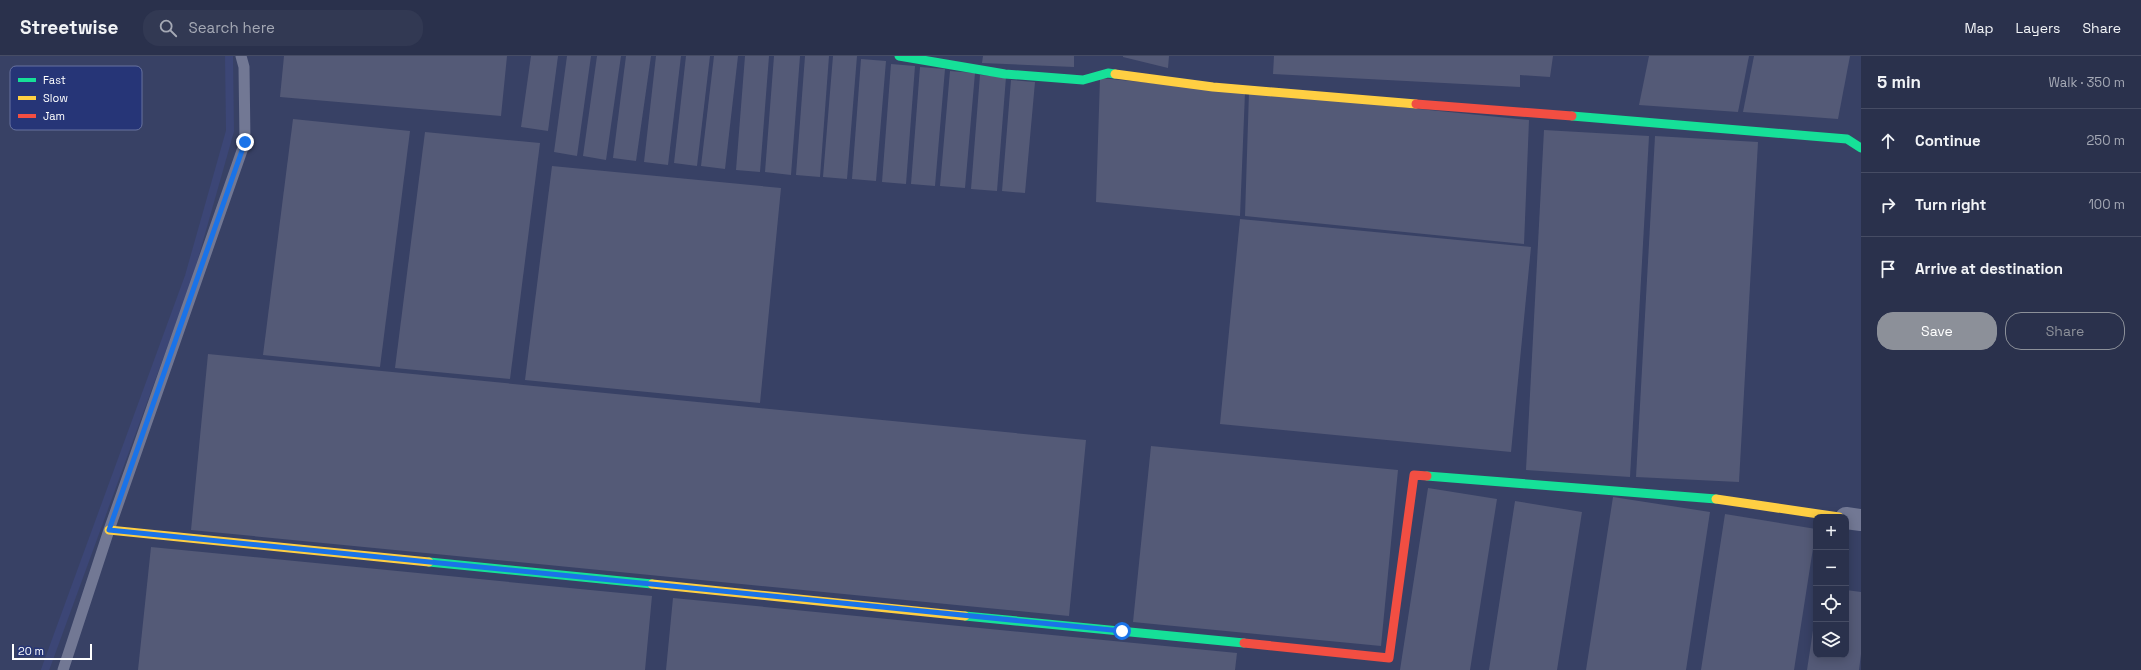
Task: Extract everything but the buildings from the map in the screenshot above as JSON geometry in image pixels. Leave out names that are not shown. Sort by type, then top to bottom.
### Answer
[{"type":"street","points":[[899,56],[1005,74],[1083,80],[1108,73],[1213,87],[1846,139],[1861,148]]},
{"type":"street","points":[[109,530],[1389,658],[1414,475],[1621,493],[1694,496],[1818,514]]},
{"type":"street","points":[[1849,518],[1861,520]]},
{"type":"lane","points":[[63,670],[109,530],[245,142],[244,67],[241,56]]},
{"type":"waterway","points":[[45,670],[189,276],[230,131],[229,56]]},
{"type":"traffic: fast","points":[[899,56],[1005,74],[1083,80],[1108,73],[1115,74]]},
{"type":"traffic: fast","points":[[1572,116],[1847,139],[1861,148]]},
{"type":"traffic: fast","points":[[1427,476],[1716,499]]},
{"type":"traffic: fast","points":[[429,562],[652,584]]},
{"type":"traffic: fast","points":[[965,616],[1244,643]]},
{"type":"traffic: slow","points":[[1115,74],[1213,87],[1416,104]]},
{"type":"traffic: slow","points":[[1716,499],[1818,514]]},
{"type":"traffic: slow","points":[[109,530],[429,562]]},
{"type":"traffic: slow","points":[[652,584],[965,616]]},
{"type":"traffic: jam","points":[[1416,104],[1572,116]]},
{"type":"traffic: jam","points":[[1244,643],[1389,658],[1414,475],[1427,476]]},
{"type":"route","points":[[245,142],[109,530],[668,587],[1122,631]]}]
